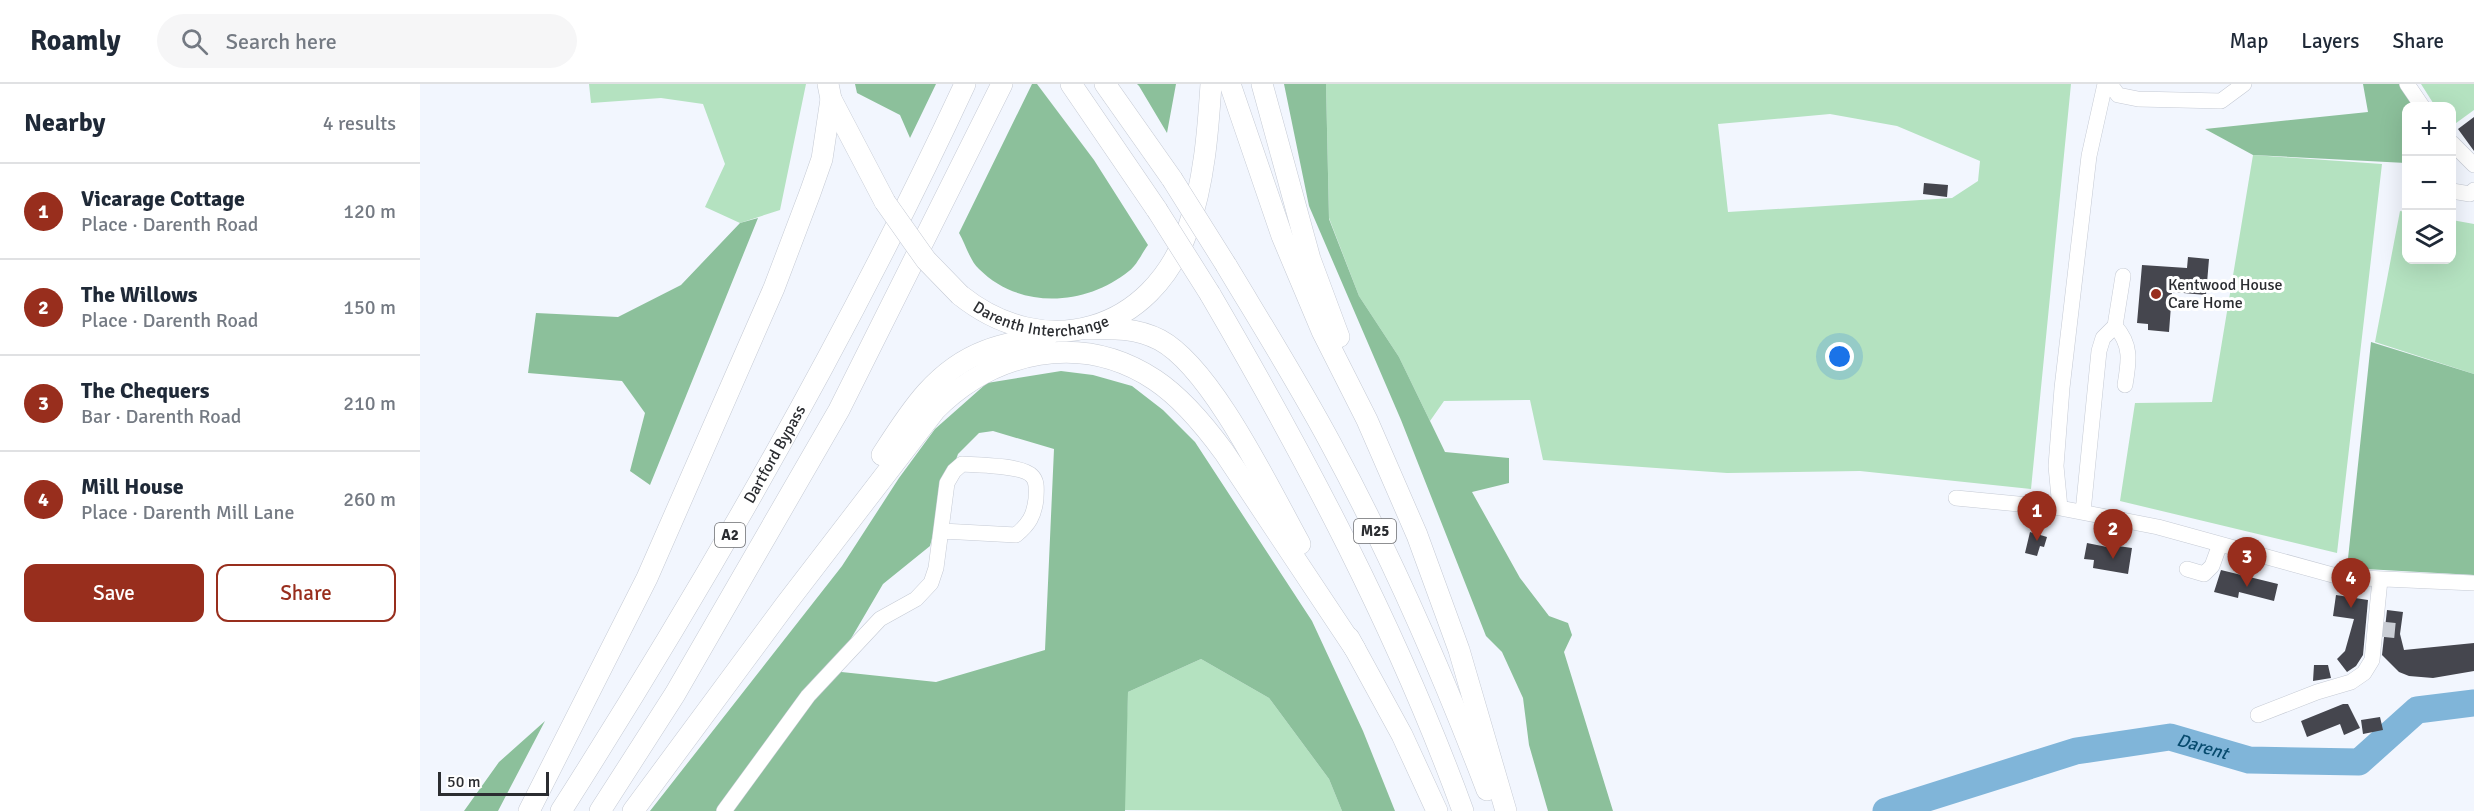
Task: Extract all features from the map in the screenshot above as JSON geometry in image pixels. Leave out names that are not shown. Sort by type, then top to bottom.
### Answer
[{"type":"highway","name":"Dartford Bypass","points":[[561,811],[724,547],[807,399],[965,84]]},
{"type":"highway","name":"Dartford Bypass","points":[[600,811],[681,684],[834,419],[902,288],[1002,84]]},
{"type":"highway","name":"M25","points":[[1106,84],[1172,179],[1226,265],[1294,378],[1347,474],[1450,694],[1495,811]]},
{"type":"highway","name":"Darenth Interchange","points":[[830,92],[885,202],[926,260],[975,307],[1003,322],[1057,333],[1088,329],[1108,322],[1139,301],[1171,263],[1188,229],[1200,182],[1211,84]]},
{"type":"highway","name":"M25","points":[[1230,84],[1282,236],[1322,331],[1367,420],[1417,535],[1460,650],[1506,811]]},
{"type":"highway","name":"M25","points":[[1262,84],[1310,259],[1367,420]]},
{"type":"highway","name":"M25","points":[[1073,87],[1157,210],[1210,294],[1303,457],[1420,699],[1463,811]]},
{"type":"highway","points":[[529,811],[647,578],[743,359],[822,159],[830,92]]},
{"type":"highway","points":[[1088,329],[1117,328],[1144,334],[1174,349],[1194,368],[1230,422],[1273,495],[1402,735],[1437,811]]},
{"type":"highway","points":[[786,604],[924,393],[961,363],[986,351],[1057,333]]},
{"type":"highway","points":[[633,811],[911,437],[949,396],[980,374],[1011,360],[1043,353],[1078,353],[1107,358],[1144,373],[1168,390],[1205,428],[1241,476],[1355,649]]},
{"type":"street","points":[[2108,84],[2118,95],[2138,99],[2221,101],[2244,84]]},
{"type":"street","points":[[2060,508],[2056,466],[2062,388],[2089,156],[2108,84]]},
{"type":"street","points":[[2407,84],[2419,102]]},
{"type":"street","points":[[2456,148],[2474,165]]},
{"type":"street","points":[[2456,192],[2470,194],[2474,190]]},
{"type":"street","points":[[2083,512],[2099,351],[2103,338],[2115,326],[2123,276]]},
{"type":"street","points":[[2115,326],[2125,337],[2130,352],[2125,385]]},
{"type":"street","points":[[724,811],[808,696],[880,619],[916,599],[931,583],[942,531],[947,483],[954,471],[962,464],[1016,470],[1033,476],[1037,488],[1034,513],[1027,526],[1016,535],[942,531]]},
{"type":"street","points":[[1956,498],[2083,512],[2220,544],[2249,556],[2340,577],[2474,583]]},
{"type":"street","points":[[2187,569],[2204,574],[2212,566],[2220,544]]},
{"type":"street","points":[[2258,715],[2317,692],[2351,682],[2364,673],[2372,660],[2377,629],[2380,580]]},
{"type":"green space","points":[[589,84],[806,84],[780,210],[740,223],[705,207],[725,164],[703,104],[661,98],[591,103]]},
{"type":"green space","points":[[855,84],[936,84],[910,138],[900,115],[857,93]]},
{"type":"green space","points":[[1032,84],[1037,84],[1094,160],[1148,245],[1129,271],[1112,283],[1073,297],[1033,297],[1014,292],[995,282],[976,266],[959,233]]},
{"type":"green space","points":[[1137,84],[1176,84],[1167,133],[1139,86]]},
{"type":"green space","points":[[1284,84],[1326,84],[1329,219],[1359,296],[1399,357],[1445,452],[1509,458],[1509,483],[1472,492],[1520,578],[1549,616],[1568,623],[1572,635],[1564,652],[1613,811],[1548,811],[1529,745],[1523,698],[1502,652],[1486,636],[1401,420],[1309,206]]},
{"type":"green space","points":[[1326,84],[2071,84],[2031,489],[1860,471],[1727,473],[1543,460],[1530,400],[1444,401],[1430,421],[1399,357],[1359,296],[1329,218]],"holes":[[[1830,114],[1897,126],[1980,161],[1978,181],[1952,198],[1728,212],[1718,124]]]},
{"type":"green space","points":[[2363,84],[2403,84],[2410,102],[2402,102],[2402,163],[2253,155],[2205,129],[2368,112]]},
{"type":"green space","points":[[2421,84],[2474,84],[2474,110],[2456,123],[2456,102],[2432,102]]},
{"type":"green space","points":[[2253,155],[2382,164],[2337,553],[2120,501],[2135,403],[2212,402]]},
{"type":"green space","points":[[2400,211],[2402,211],[2402,264],[2456,264],[2456,221],[2474,224],[2474,374],[2375,342]]},
{"type":"green space","points":[[758,218],[650,485],[630,471],[645,413],[622,381],[528,373],[536,313],[618,317],[681,285],[740,223]]},
{"type":"green space","points":[[2371,342],[2474,374],[2474,575],[2347,568]]},
{"type":"green space","points":[[1061,371],[1093,375],[1132,386],[1163,410],[1195,442],[1312,621],[1363,731],[1395,811],[1342,811],[1329,779],[1269,698],[1201,659],[1128,692],[1125,811],[650,811],[842,566],[899,478],[935,429],[987,383]],"holes":[[[993,431],[1054,449],[1045,650],[936,682],[832,671],[883,584],[930,546],[944,493],[958,454],[979,433]]]},
{"type":"green space","points":[[1201,659],[1269,698],[1329,779],[1342,811],[1123,810],[1128,692]]},
{"type":"green space","points":[[545,721],[498,811],[464,811],[499,762]]},
{"type":"building","points":[[2474,117],[2474,151],[2458,129]]},
{"type":"building","points":[[1924,183],[1948,185],[1947,197],[1923,194]]},
{"type":"building","name":"Kentwood House Care Home","points":[[2188,257],[2209,259],[2206,295],[2172,292],[2169,332],[2148,330],[2148,324],[2137,323],[2142,265],[2187,268]]},
{"type":"building","points":[[2030,532],[2047,537],[2044,547],[2040,546],[2037,556],[2025,553]]},
{"type":"building","points":[[2087,543],[2117,549],[2118,546],[2132,548],[2128,574],[2093,568],[2094,560],[2084,559]]},
{"type":"building","points":[[2221,570],[2278,584],[2274,601],[2239,592],[2238,598],[2214,592]]},
{"type":"building","points":[[2336,595],[2368,600],[2363,655],[2356,666],[2347,672],[2337,659],[2345,651],[2354,619],[2333,616]]},
{"type":"building","points":[[2387,610],[2403,612],[2400,634],[2404,650],[2474,643],[2474,671],[2433,678],[2409,676],[2399,672],[2382,655]]},
{"type":"building","points":[[2314,665],[2328,665],[2331,678],[2313,681]]},
{"type":"building","points":[[2348,704],[2360,728],[2344,735],[2340,724],[2307,737],[2301,721]]},
{"type":"building","points":[[2380,717],[2383,730],[2363,734],[2361,720]]},
{"type":"waterway","name":"Darent","points":[[1886,811],[2076,751],[2170,737],[2249,760],[2359,762],[2417,710],[2474,703]]},
{"type":"tunnel","points":[[2380,629],[2401,631]]},
{"type":"place","name":"Kentwood House Care Home","points":[[2156,294]]},
{"type":"place","name":"Vicarage Cottage","points":[[2037,541]]},
{"type":"place","name":"The Willows","points":[[2113,559]]},
{"type":"place","name":"The Chequers","points":[[2247,587]]},
{"type":"place","name":"Mill House","points":[[2351,608]]}]
